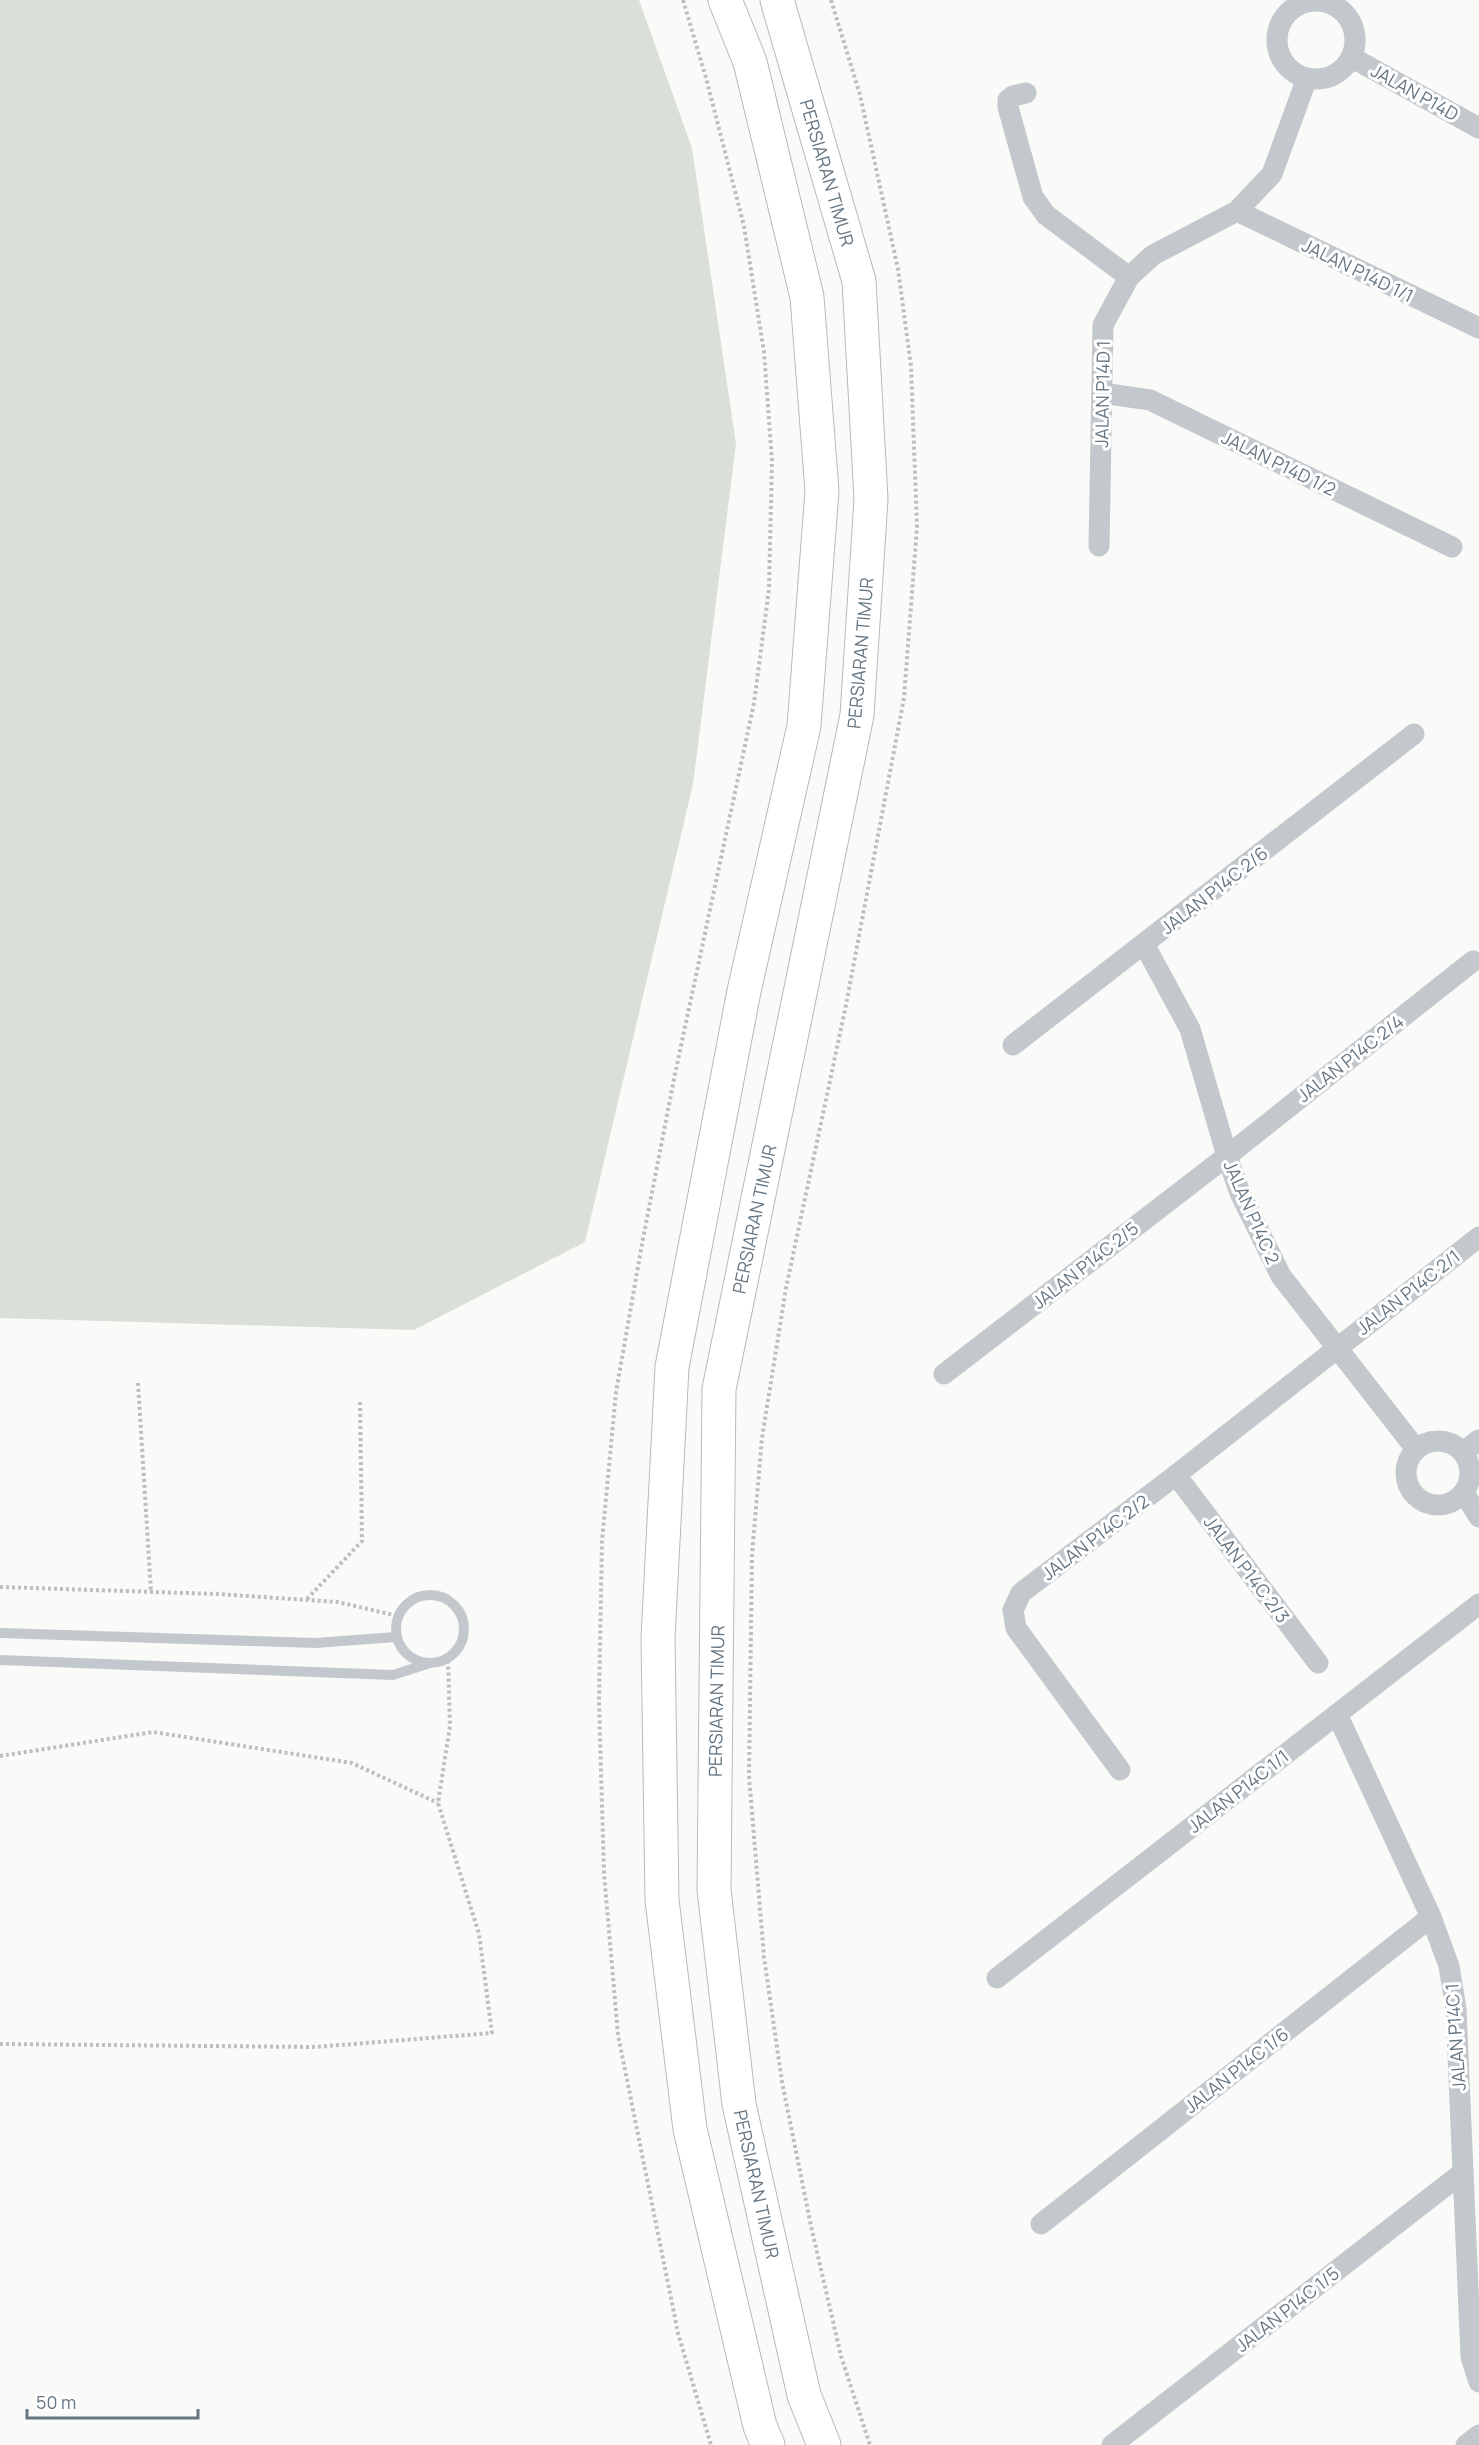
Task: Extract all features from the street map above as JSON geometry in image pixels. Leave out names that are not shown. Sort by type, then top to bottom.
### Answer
[{"type":"main road","points":[[725,0],[750,62],[807,297],[822,491],[804,726],[744,991],[672,1366],[658,1638],[662,1900],[690,2129],[760,2426],[768,2445]]},
{"type":"main road","name":"PERSIARAN TIMUR","points":[[777,0],[860,281],[871,499],[857,715],[719,1389],[714,1890],[739,2104],[804,2395],[824,2445]]},
{"type":"street","points":[[1315,1],[1328,3],[1349,18],[1356,42],[1352,57],[1337,74],[1325,78],[1307,78],[1288,68],[1277,45],[1278,32],[1289,5],[1315,1]]},
{"type":"street","name":"JALAN P14D","points":[[1352,57],[1479,128]]},
{"type":"street","name":"JALAN P14D 1","points":[[1099,546],[1103,325],[1129,277],[1153,255],[1236,211],[1272,174],[1307,78]]},
{"type":"street","points":[[1026,93],[1012,96],[1008,100],[1008,107],[1033,197],[1046,215],[1129,277]]},
{"type":"street","name":"JALAN P14D 1/1","points":[[1236,211],[1479,328]]},
{"type":"street","name":"JALAN P14D 1/2","points":[[1102,393],[1150,400],[1452,547]]},
{"type":"street","name":"JALAN P14C 2/6","points":[[1013,1045],[1414,734]]},
{"type":"street","name":"JALAN P14C 2","points":[[1144,944],[1190,1029],[1240,1193],[1281,1276],[1416,1449]]},
{"type":"street","name":"JALAN P14C 2/4","points":[[1227,1156],[1473,961]]},
{"type":"street","name":"JALAN P14C 2/5","points":[[944,1374],[1227,1156]]},
{"type":"street","name":"JALAN P14C 2/1","points":[[1337,1347],[1479,1237]]},
{"type":"street","name":"JALAN P14C 2/2","points":[[1120,1770],[1016,1628],[1013,1610],[1021,1593],[1176,1475],[1337,1347]]},
{"type":"street","points":[[1435,1440],[1471,1446],[1471,1472],[1464,1493],[1455,1501],[1445,1505],[1424,1502],[1415,1496],[1406,1478],[1409,1458],[1416,1449],[1435,1440]]},
{"type":"street","name":"JALAN P14C 2/3","points":[[1176,1475],[1318,1663]]},
{"type":"street","points":[[1464,1493],[1479,1517]]},
{"type":"street","name":"JALAN P14C 1/1","points":[[997,1978],[1479,1604]]},
{"type":"street","name":"JALAN P14C 1","points":[[1337,1714],[1431,1917],[1449,1966],[1456,2009],[1471,2357],[1479,2382]]},
{"type":"street","name":"JALAN P14C 1/6","points":[[1041,2224],[1431,1917]]},
{"type":"street","name":"JALAN P14C 1/5","points":[[1112,2445],[1462,2173]]},
{"type":"street","points":[[1466,2445],[1479,2435]]},
{"type":"lane","points":[[0,1660],[393,1675],[448,1659],[462,1643],[464,1622],[453,1604],[434,1595],[413,1600],[398,1616],[396,1637],[407,1655],[427,1664]]},
{"type":"lane","points":[[0,1633],[315,1643],[396,1637]]},
{"type":"path","points":[[831,0],[860,95],[898,269],[911,366],[917,527],[904,698],[844,1010],[786,1287],[762,1438],[752,1554],[749,1776],[764,1957],[782,2082],[840,2356],[870,2445]]},
{"type":"path","points":[[138,1383],[151,1592]]},
{"type":"path","points":[[306,1600],[362,1541],[360,1400]]},
{"type":"path","points":[[0,1587],[338,1602],[398,1616]]},
{"type":"path","points":[[0,2044],[315,2047],[492,2033],[479,1934],[438,1803],[450,1726],[448,1659]]},
{"type":"path","points":[[0,1755],[153,1732],[351,1763],[438,1803]]},
{"type":"shaded area","points":[[0,0],[639,0],[692,148],[736,444],[693,784],[585,1242],[414,1330],[0,1318]]}]
